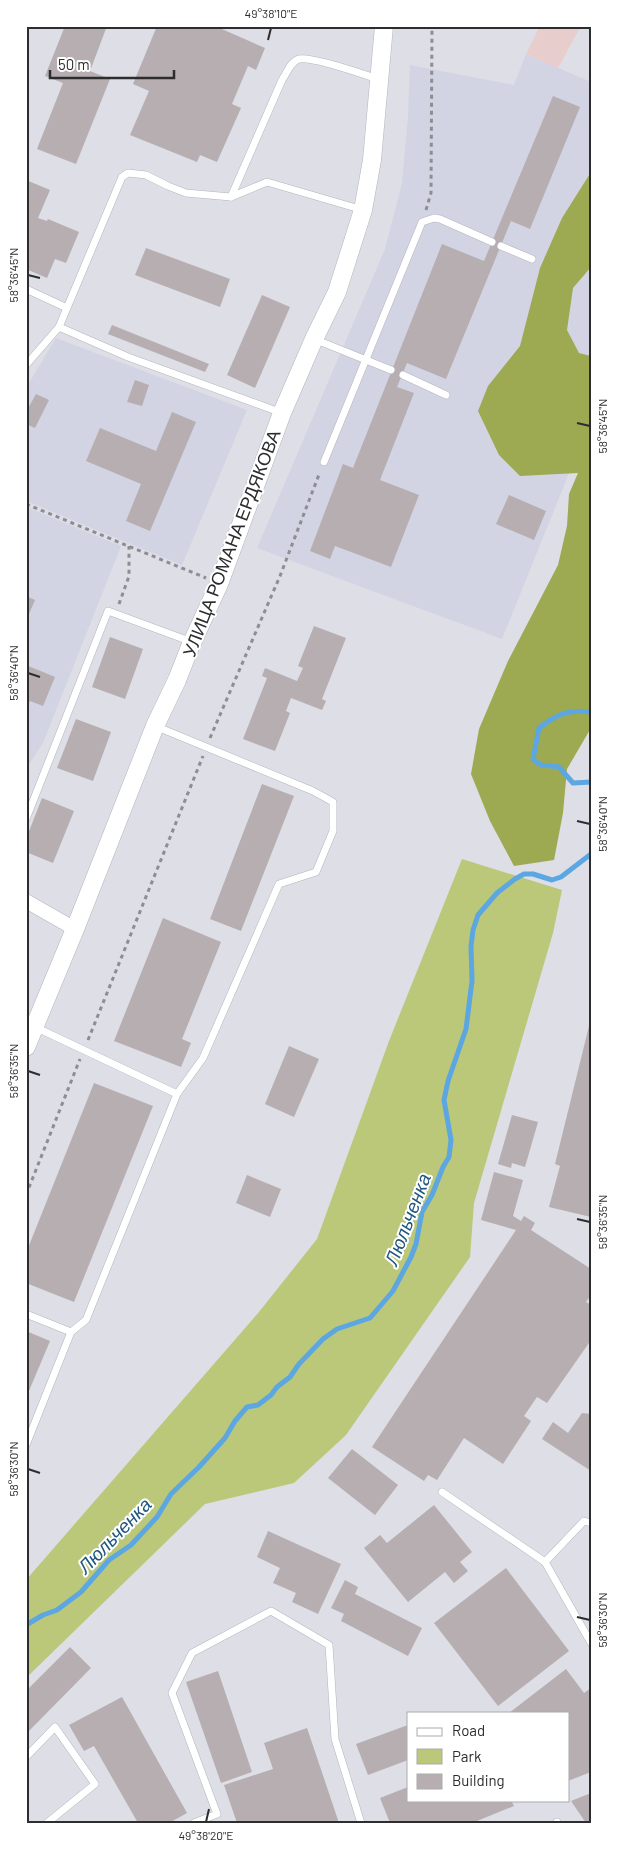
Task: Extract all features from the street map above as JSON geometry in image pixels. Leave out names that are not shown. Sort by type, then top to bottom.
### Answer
[{"type":"street","name":"УЛИЦА РОМАНА ЕРДЯКОВА","points":[[26,1047],[155,726],[219,584],[282,413],[337,292],[363,210],[372,160],[384,26]]},
{"type":"street","points":[[26,901],[75,929]]},
{"type":"lane","points":[[231,198],[282,80],[292,64],[300,59],[314,60],[380,79]]},
{"type":"lane","points":[[26,365],[59,327],[122,177],[128,172],[146,175],[186,193],[231,198],[267,182],[363,210]]},
{"type":"lane","points":[[324,462],[422,222],[434,218],[440,219],[492,242]]},
{"type":"lane","points":[[501,246],[532,259]]},
{"type":"lane","points":[[26,289],[66,308]]},
{"type":"lane","points":[[59,327],[128,357],[282,413]]},
{"type":"lane","points":[[314,339],[391,370]]},
{"type":"lane","points":[[403,375],[446,395]]},
{"type":"lane","points":[[26,819],[108,611],[192,642]]},
{"type":"lane","points":[[26,1445],[72,1332],[86,1320],[176,1094],[203,1058],[279,884],[316,872],[333,831],[333,802],[313,791],[155,726]]},
{"type":"lane","points":[[34,1027],[176,1094]]},
{"type":"lane","points":[[26,1314],[72,1332]]},
{"type":"lane","points":[[442,1492],[545,1562],[591,1643]]},
{"type":"lane","points":[[545,1562],[584,1521],[591,1523]]},
{"type":"lane","points":[[194,1823],[217,1814],[172,1693],[192,1653],[271,1611],[329,1645],[335,1738],[361,1823]]},
{"type":"lane","points":[[26,1757],[56,1727],[95,1784],[47,1823]]},
{"type":"path","points":[[422,222],[431,193],[432,26]]},
{"type":"path","points":[[26,1195],[207,747],[280,576],[324,462]]},
{"type":"path","points":[[26,504],[219,584]]},
{"type":"path","points":[[116,614],[129,576],[129,546]]},
{"type":"shaded area","points":[[540,26],[581,26],[558,68],[526,54]]},
{"type":"shaded area","points":[[526,54],[591,82],[591,419],[502,639],[257,548],[385,249],[402,183],[410,65],[514,85]]},
{"type":"shaded area","points":[[56,338],[247,410],[182,565],[26,501],[26,388]]},
{"type":"shaded area","points":[[26,507],[121,546],[43,743],[26,769]]},
{"type":"green space","points":[[591,172],[591,267],[573,288],[567,330],[579,353],[591,356],[591,728],[567,769],[563,813],[554,860],[514,866],[490,821],[471,774],[479,729],[508,661],[558,565],[567,526],[569,494],[578,473],[520,476],[499,455],[478,411],[488,386],[520,346],[540,268],[562,218]]},
{"type":"green space","points":[[462,859],[562,890],[553,933],[474,1203],[470,1257],[346,1435],[294,1483],[205,1504],[26,1678],[26,1580],[259,1312],[317,1239],[389,1041]]},
{"type":"building","points":[[65,26],[107,26],[90,71],[110,79],[76,164],[37,149],[63,83],[45,76]]},
{"type":"building","points":[[157,26],[215,26],[265,48],[256,70],[248,66],[232,104],[241,108],[217,162],[200,155],[197,162],[130,135],[149,91],[133,84]]},
{"type":"building","points":[[553,96],[580,107],[530,229],[511,221],[446,379],[407,363],[397,387],[414,393],[380,480],[419,495],[391,567],[335,546],[330,559],[310,551],[343,464],[353,468],[442,244],[484,261]]},
{"type":"building","points":[[26,180],[50,190],[38,218],[47,221],[48,219],[79,232],[66,263],[55,259],[47,278],[26,269]]},
{"type":"building","points":[[146,248],[230,279],[220,307],[135,275]]},
{"type":"building","points":[[262,295],[290,307],[255,388],[227,375]]},
{"type":"building","points":[[112,325],[209,364],[205,372],[108,334]]},
{"type":"building","points":[[135,380],[149,385],[142,406],[127,402]]},
{"type":"building","points":[[36,394],[49,400],[35,428],[26,424],[26,412]]},
{"type":"building","points":[[172,412],[196,422],[150,531],[126,521],[141,484],[86,461],[100,428],[156,451]]},
{"type":"building","points":[[509,495],[546,511],[534,540],[496,524]]},
{"type":"building","points":[[26,596],[35,600],[26,621]]},
{"type":"building","points":[[314,626],[346,638],[322,699],[326,701],[322,710],[291,698],[286,711],[290,713],[275,751],[243,739],[267,678],[262,676],[265,668],[297,681],[303,668],[298,666]]},
{"type":"building","points":[[110,637],[143,649],[125,699],[92,687]]},
{"type":"building","points":[[26,665],[55,677],[43,706],[30,701],[26,709]]},
{"type":"building","points":[[76,719],[111,732],[93,781],[57,768]]},
{"type":"building","points":[[262,784],[294,796],[241,931],[210,919]]},
{"type":"building","points":[[42,798],[74,811],[53,863],[26,852],[26,839]]},
{"type":"building","points":[[163,918],[221,942],[182,1039],[191,1043],[181,1067],[114,1041]]},
{"type":"building","points":[[590,1022],[591,1217],[549,1207],[560,1166],[555,1164]]},
{"type":"building","points":[[289,1046],[319,1059],[294,1117],[265,1104]]},
{"type":"building","points":[[94,1083],[153,1106],[74,1302],[26,1283],[26,1253]]},
{"type":"building","points":[[512,1115],[538,1122],[525,1167],[512,1163],[511,1168],[498,1164]]},
{"type":"building","points":[[494,1172],[523,1180],[513,1216],[521,1221],[524,1216],[535,1223],[531,1230],[591,1269],[591,1295],[586,1302],[591,1305],[591,1340],[547,1403],[537,1397],[524,1416],[531,1421],[503,1464],[464,1438],[437,1480],[428,1475],[424,1481],[372,1447],[516,1230],[481,1220]]},
{"type":"building","points":[[247,1175],[281,1189],[270,1217],[236,1203]]},
{"type":"building","points":[[26,1331],[50,1341],[26,1398]]},
{"type":"building","points":[[582,1413],[591,1414],[591,1471],[542,1439],[553,1422],[568,1433]]},
{"type":"building","points":[[352,1449],[398,1485],[375,1515],[328,1478]]},
{"type":"building","points":[[434,1505],[472,1552],[460,1562],[468,1571],[454,1583],[445,1572],[408,1602],[364,1548],[380,1535],[387,1543]]},
{"type":"building","points":[[268,1531],[341,1564],[318,1614],[292,1602],[296,1593],[273,1583],[280,1568],[257,1557]]},
{"type":"building","points":[[506,1568],[569,1651],[498,1706],[434,1623]]},
{"type":"building","points":[[345,1580],[358,1587],[355,1594],[422,1628],[408,1656],[341,1621],[344,1614],[331,1608]]},
{"type":"building","points":[[70,1647],[91,1668],[26,1734],[26,1691]]},
{"type":"building","points":[[566,1669],[584,1693],[591,1688],[591,1772],[570,1780],[570,1712],[510,1712]]},
{"type":"building","points":[[218,1671],[252,1772],[221,1783],[186,1682]]},
{"type":"building","points":[[122,1697],[187,1813],[169,1823],[138,1823],[94,1746],[84,1751],[69,1725]]},
{"type":"building","points":[[407,1725],[407,1760],[368,1775],[356,1744]]},
{"type":"building","points":[[307,1728],[339,1823],[237,1823],[224,1785],[273,1769],[264,1743]]},
{"type":"building","points":[[407,1787],[407,1802],[512,1802],[514,1806],[472,1823],[390,1823],[380,1798]]},
{"type":"building","points":[[591,1793],[591,1823],[586,1823],[571,1801]]},
{"type":"waterway","points":[[591,712],[569,712],[551,719],[539,728],[533,759],[542,765],[559,767],[573,783],[591,782]]},
{"type":"waterway","name":"Люльченка","points":[[26,1625],[43,1615],[57,1610],[81,1592],[109,1560],[131,1545],[157,1517],[171,1494],[225,1438],[235,1421],[247,1407],[258,1405],[271,1395],[277,1387],[290,1377],[299,1364],[323,1339],[337,1329],[370,1318],[393,1291],[416,1244],[422,1212],[449,1157],[451,1140],[444,1100],[448,1081],[466,1029],[472,981],[471,946],[473,930],[478,915],[497,893],[524,874],[533,874],[552,880],[561,877],[591,854]]}]
